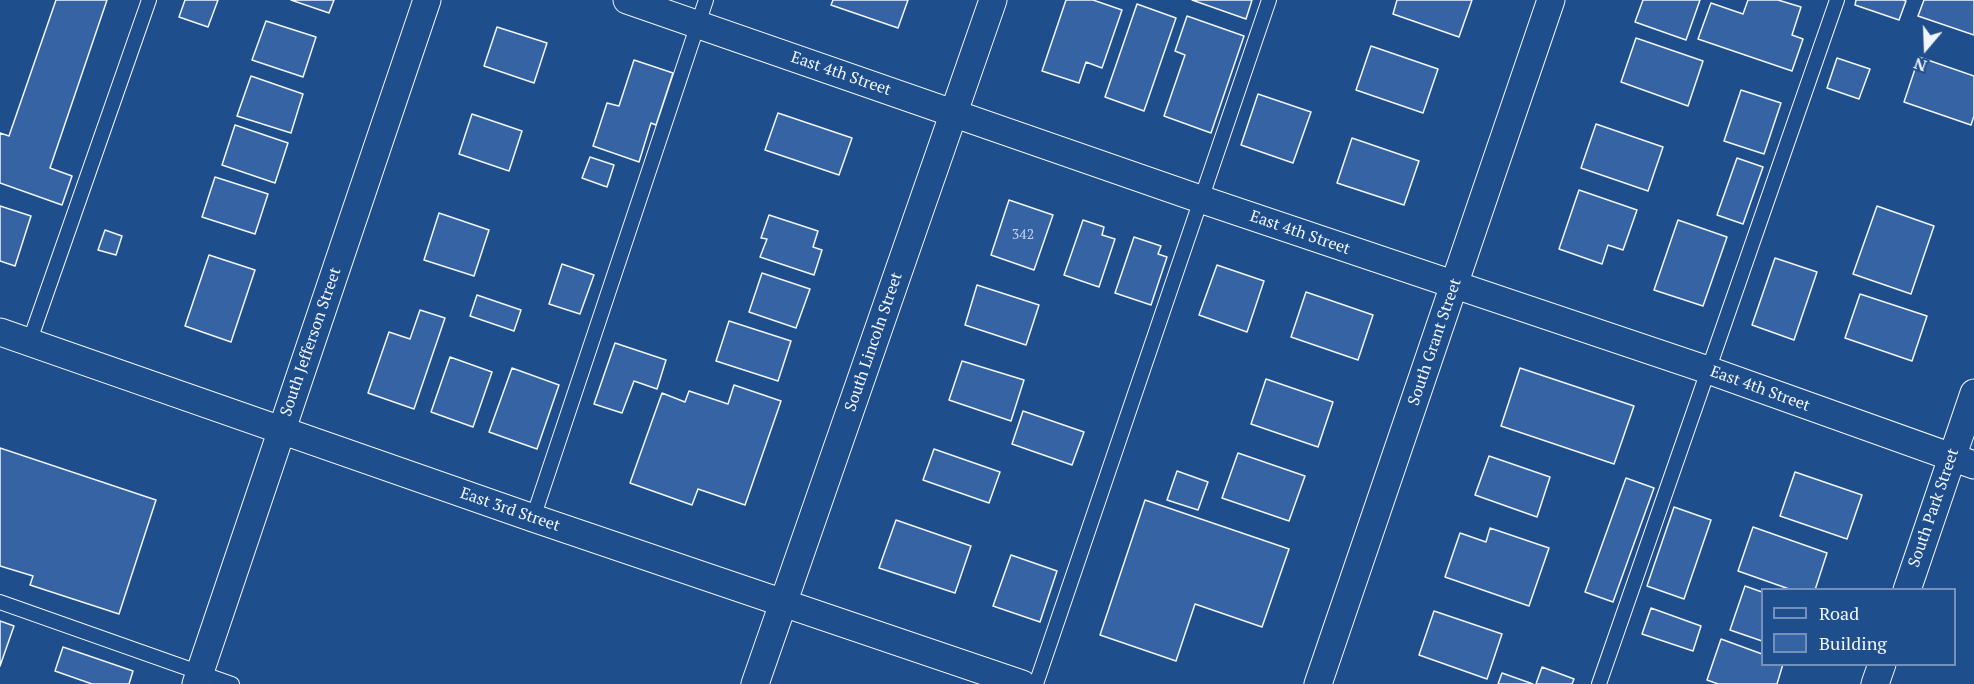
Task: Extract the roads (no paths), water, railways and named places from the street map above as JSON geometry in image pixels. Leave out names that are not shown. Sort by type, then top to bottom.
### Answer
[{"type":"street","name":"South Jefferson Street","points":[[198,678],[427,0]]},
{"type":"street","name":"East 4th Street","points":[[627,0],[701,12],[954,112],[1203,200],[1708,370],[1962,461]]},
{"type":"street","name":"South Lincoln Street","points":[[755,684],[993,0]]},
{"type":"street","name":"South Grant Street","points":[[1318,684],[1551,0]]},
{"type":"street","name":"East 3rd Street","points":[[0,332],[533,518],[1022,684]]},
{"type":"street","name":"South Park Street","points":[[1908,588],[1962,461],[1974,393]]},
{"type":"street","points":[[1875,684],[1881,666]]},
{"type":"lane","points":[[29,343],[149,0]]},
{"type":"lane","points":[[1036,684],[1203,200],[1269,0]]},
{"type":"lane","points":[[1599,684],[1837,0]]},
{"type":"lane","points":[[533,518],[701,12]]},
{"type":"lane","points":[[0,602],[198,678],[232,684]]}]
